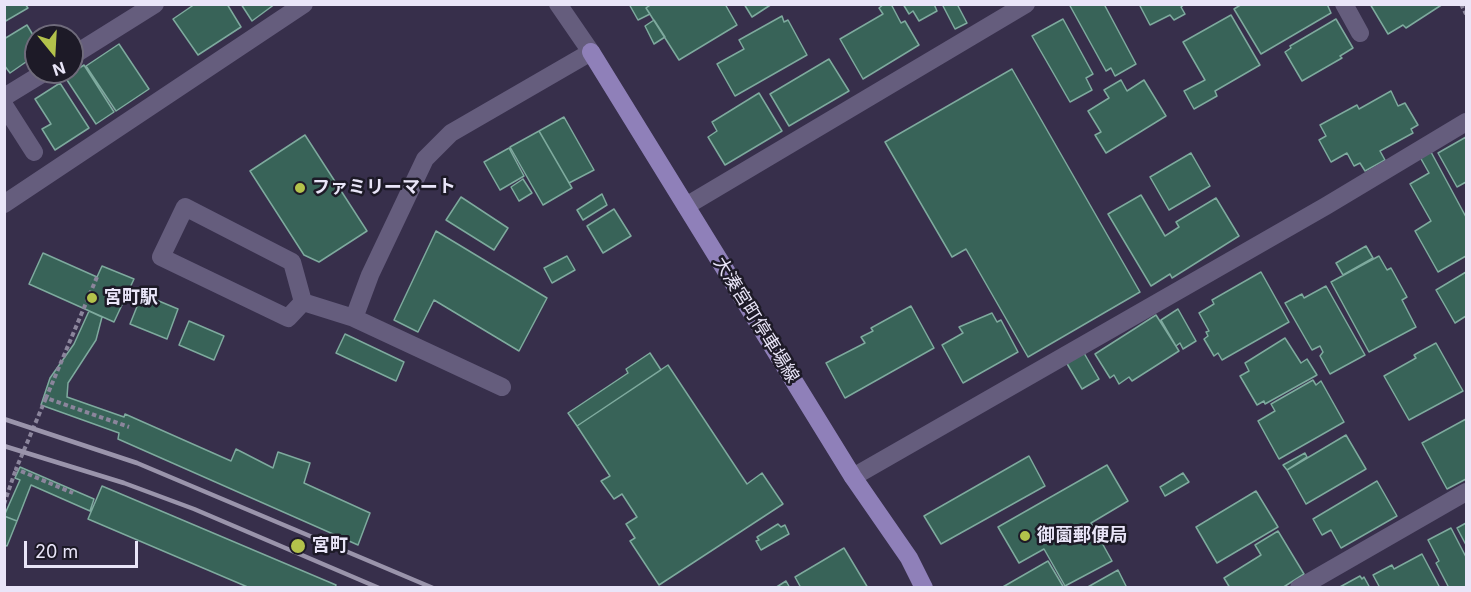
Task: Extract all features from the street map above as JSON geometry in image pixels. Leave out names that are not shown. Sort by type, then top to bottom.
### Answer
[{"type":"main road","name":"大湊宮町停車場線","points":[[591,52],[853,477],[909,558],[924,588]]},
{"type":"street","points":[[84,48],[154,4]]},
{"type":"street","points":[[4,204],[304,4]]},
{"type":"street","points":[[354,318],[370,275],[425,159],[451,133],[591,52],[558,4]]},
{"type":"street","points":[[686,206],[1026,4]]},
{"type":"street","points":[[1344,4],[1360,33]]},
{"type":"street","points":[[4,97],[25,84]]},
{"type":"street","points":[[4,105],[34,152]]},
{"type":"street","points":[[853,477],[1326,206],[1467,122]]},
{"type":"street","points":[[185,207],[292,262],[303,302],[288,318],[161,256],[185,207]]},
{"type":"street","points":[[303,302],[354,318],[502,387]]},
{"type":"street","points":[[1299,588],[1467,492]]},
{"type":"path","points":[[1461,4],[1467,14]]},
{"type":"path","points":[[4,504],[97,277]]},
{"type":"path","points":[[46,398],[129,427]]},
{"type":"path","points":[[16,470],[73,493]]},
{"type":"building","points":[[4,4],[25,4],[28,8],[4,22]]},
{"type":"building","points":[[195,4],[227,4],[241,27],[198,55],[173,19]]},
{"type":"building","points":[[241,4],[275,4],[252,21]]},
{"type":"building","points":[[629,4],[651,4],[646,8],[650,14],[638,20]]},
{"type":"building","points":[[652,4],[725,4],[737,25],[679,60],[646,8]]},
{"type":"building","points":[[744,4],[772,4],[752,17]]},
{"type":"building","points":[[884,4],[891,4],[901,23],[905,21],[919,45],[863,79],[840,39],[883,14],[879,8]]},
{"type":"building","points":[[903,4],[934,4],[937,11],[919,21],[913,11],[909,14]]},
{"type":"building","points":[[942,4],[957,4],[967,23],[955,29]]},
{"type":"building","points":[[1069,4],[1104,4],[1136,64],[1115,76],[1111,68],[1106,71]]},
{"type":"building","points":[[1139,4],[1185,4],[1181,7],[1185,14],[1174,20],[1170,15],[1150,25]]},
{"type":"building","points":[[1242,4],[1327,4],[1331,13],[1261,54],[1234,9]]},
{"type":"building","points":[[1370,4],[1443,4],[1406,28],[1403,25],[1388,34]]},
{"type":"building","points":[[1231,15],[1260,65],[1215,91],[1217,96],[1194,109],[1184,91],[1205,80],[1183,42]]},
{"type":"building","points":[[782,16],[784,22],[788,20],[807,55],[735,96],[717,64],[744,49],[739,40]]},
{"type":"building","points":[[1063,19],[1093,74],[1086,78],[1092,90],[1070,102],[1032,36]]},
{"type":"building","points":[[1336,19],[1353,48],[1340,56],[1342,58],[1302,81],[1285,52],[1291,48],[1290,46]]},
{"type":"building","points":[[654,20],[665,37],[654,44],[645,26]]},
{"type":"building","points":[[24,27],[24,63],[10,73],[4,65],[4,39]]},
{"type":"building","points":[[119,44],[149,89],[116,111],[86,66]]},
{"type":"building","points":[[829,59],[849,91],[789,126],[770,94]]},
{"type":"building","points":[[84,65],[114,112],[96,124],[70,84],[84,84]]},
{"type":"building","points":[[1012,69],[1140,292],[1028,357],[966,249],[952,257],[885,142]]},
{"type":"building","points":[[1121,80],[1127,91],[1144,80],[1166,116],[1106,153],[1095,135],[1101,132],[1088,111],[1109,98],[1104,90]]},
{"type":"building","points":[[61,84],[89,128],[55,150],[42,129],[51,124],[35,99]]},
{"type":"building","points":[[1391,91],[1398,106],[1405,103],[1418,125],[1411,129],[1413,133],[1380,151],[1385,160],[1365,171],[1360,163],[1354,166],[1347,153],[1331,162],[1319,140],[1326,136],[1320,125],[1357,105],[1359,109]]},
{"type":"building","points":[[759,93],[782,131],[725,165],[708,137],[717,131],[712,122]]},
{"type":"building","points":[[564,117],[594,170],[569,183],[539,131]]},
{"type":"building","points":[[539,131],[572,188],[543,205],[510,147]]},
{"type":"building","name":"ファミリーマート","points":[[305,135],[367,231],[319,262],[304,255],[250,171]]},
{"type":"building","points":[[1466,137],[1466,182],[1457,187],[1438,153]]},
{"type":"building","points":[[509,148],[524,176],[500,190],[484,162]]},
{"type":"building","points":[[1431,152],[1466,217],[1466,256],[1438,272],[1415,231],[1431,221],[1410,184],[1429,173],[1420,157]]},
{"type":"building","points":[[1191,153],[1210,186],[1169,210],[1150,177]]},
{"type":"building","points":[[523,179],[532,193],[519,201],[511,187]]},
{"type":"building","points":[[602,194],[607,205],[583,220],[577,210]]},
{"type":"building","points":[[1141,195],[1165,236],[1179,227],[1176,222],[1216,198],[1239,236],[1172,278],[1170,274],[1151,286],[1108,214]]},
{"type":"building","points":[[461,197],[508,228],[494,250],[446,220]]},
{"type":"building","points":[[614,209],[631,236],[603,253],[587,226]]},
{"type":"building","points":[[436,231],[547,298],[519,351],[434,300],[418,332],[394,320]]},
{"type":"building","points":[[1366,246],[1373,258],[1343,275],[1336,263]]},
{"type":"building","name":"宮町駅","points":[[43,253],[97,277],[102,266],[134,279],[114,322],[29,284]]},
{"type":"building","points":[[567,256],[575,270],[552,283],[544,268]]},
{"type":"building","points":[[1379,256],[1387,270],[1391,268],[1407,297],[1402,300],[1416,327],[1369,352],[1331,282]]},
{"type":"building","points":[[1261,272],[1289,322],[1222,360],[1218,353],[1214,356],[1204,339],[1208,336],[1206,332],[1209,331],[1199,313],[1214,304],[1212,300]]},
{"type":"building","points":[[1466,272],[1466,316],[1455,323],[1436,290]]},
{"type":"building","points":[[1326,286],[1365,355],[1330,374],[1320,356],[1323,352],[1320,346],[1312,350],[1285,303],[1302,294],[1304,298]]},
{"type":"building","points":[[142,294],[178,309],[167,339],[130,324]]},
{"type":"building","points":[[911,306],[934,348],[845,398],[826,363],[865,343],[861,337],[873,331],[871,328]]},
{"type":"building","points":[[1178,309],[1196,341],[1183,349],[1180,343],[1176,346],[1161,320]]},
{"type":"building","points":[[89,311],[102,317],[96,340],[68,383],[67,397],[124,417],[125,414],[231,461],[236,449],[273,468],[278,452],[310,463],[304,483],[370,513],[358,545],[118,439],[119,433],[41,405],[50,378],[74,344]]},
{"type":"building","points":[[992,313],[997,322],[1001,320],[1018,352],[963,383],[942,345],[963,333],[959,327]]},
{"type":"building","points":[[1156,315],[1179,351],[1132,381],[1129,377],[1119,384],[1114,375],[1110,378],[1095,354]]},
{"type":"building","points":[[189,321],[224,336],[214,360],[179,345]]},
{"type":"building","points":[[345,334],[404,362],[396,381],[336,353]]},
{"type":"building","points":[[1285,338],[1301,363],[1307,359],[1317,375],[1265,404],[1264,401],[1257,405],[1240,376],[1249,371],[1245,363]]},
{"type":"building","points":[[1436,343],[1463,391],[1409,420],[1384,376],[1416,358],[1414,355]]},
{"type":"building","points":[[650,353],[661,370],[577,426],[568,413],[628,373],[626,369]]},
{"type":"building","points":[[1084,353],[1099,379],[1082,389],[1066,362]]},
{"type":"building","points":[[668,365],[747,484],[762,473],[783,504],[659,585],[630,541],[635,538],[626,524],[637,517],[622,494],[614,499],[601,481],[610,476],[577,426]]},
{"type":"building","points":[[1313,380],[1316,385],[1321,381],[1344,422],[1279,459],[1258,421],[1275,411],[1271,404]]},
{"type":"building","points":[[1466,419],[1466,479],[1447,489],[1422,443]]},
{"type":"building","points":[[1346,435],[1366,469],[1306,504],[1287,470]]},
{"type":"building","points":[[1305,453],[1307,457],[1287,470],[1283,465]]},
{"type":"building","points":[[1029,456],[1045,486],[941,544],[924,516]]},
{"type":"building","points":[[1107,465],[1128,501],[1091,523],[1112,561],[1065,586],[1044,549],[1019,563],[998,527]]},
{"type":"building","points":[[20,467],[94,499],[90,511],[31,485],[17,521],[4,516],[20,480],[15,478]]},
{"type":"building","points":[[1183,473],[1189,482],[1165,496],[1160,487]]},
{"type":"building","points":[[1377,481],[1397,516],[1341,548],[1331,530],[1322,535],[1313,519]]},
{"type":"building","points":[[102,486],[336,585],[335,588],[250,588],[88,519]]},
{"type":"building","points":[[1256,491],[1278,527],[1217,563],[1196,527]]},
{"type":"building","points":[[4,516],[17,521],[7,546],[4,545]]},
{"type":"building","points":[[1466,523],[1466,545],[1457,528]]},
{"type":"building","points":[[778,524],[781,527],[785,525],[789,534],[761,550],[756,541],[759,540],[757,537]]},
{"type":"building","points":[[1451,528],[1466,557],[1466,588],[1449,588],[1436,563],[1439,561],[1428,540]]},
{"type":"building","points":[[1278,531],[1304,574],[1282,588],[1230,588],[1224,578],[1261,555],[1255,545]]},
{"type":"building","points":[[844,548],[868,588],[801,588],[795,577]]},
{"type":"building","points":[[1422,554],[1440,588],[1380,588],[1373,575],[1392,565],[1394,569]]},
{"type":"building","points":[[1048,561],[1064,588],[1001,588]]},
{"type":"building","points":[[1118,570],[1127,588],[1086,588]]},
{"type":"building","points":[[1360,576],[1362,579],[1364,577],[1370,588],[1338,588]]},
{"type":"building","points":[[786,581],[790,588],[775,588]]},
{"type":"railway","points":[[4,419],[137,463],[433,588]]},
{"type":"railway","points":[[4,446],[124,483],[194,509],[379,588]]},
{"type":"place","name":"ファミリーマート","points":[[300,188]]},
{"type":"place","name":"宮町駅","points":[[92,298]]},
{"type":"place","name":"御薗郵便局","points":[[1025,536]]},
{"type":"place","name":"宮町","points":[[298,546]]}]
